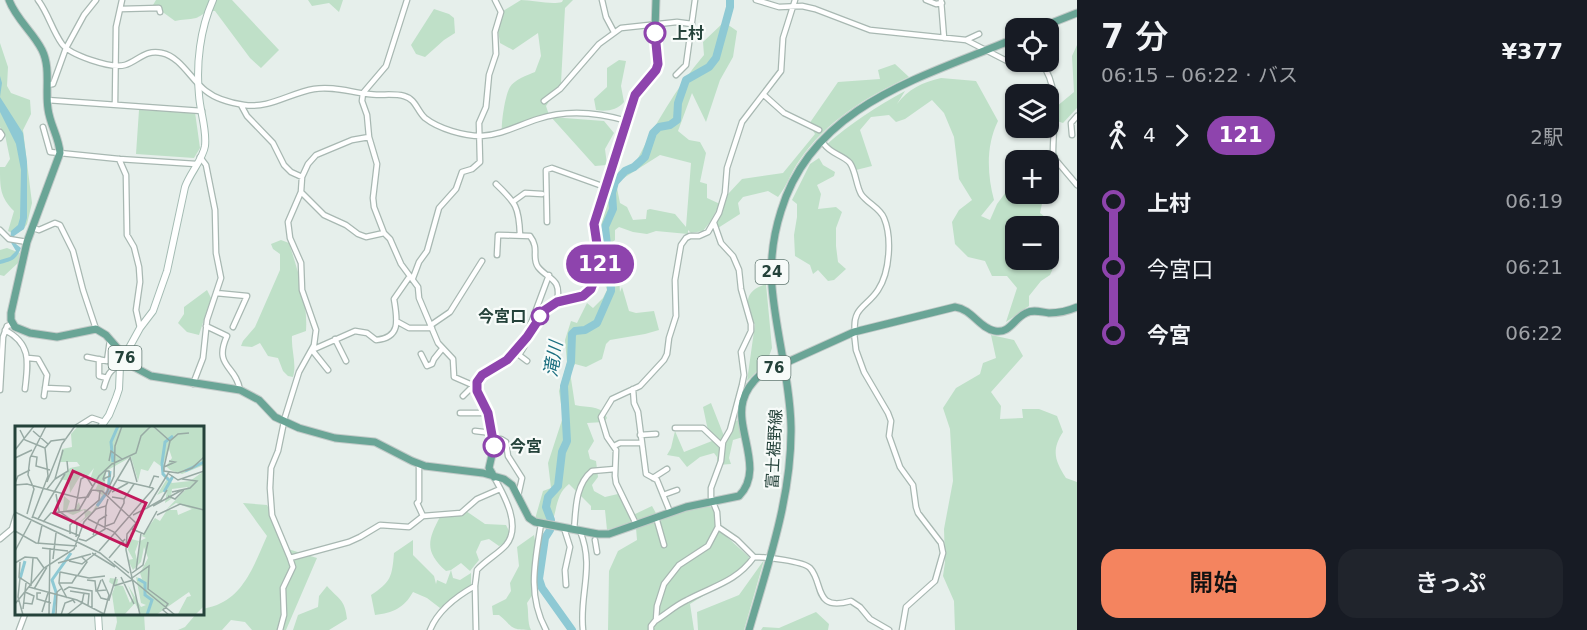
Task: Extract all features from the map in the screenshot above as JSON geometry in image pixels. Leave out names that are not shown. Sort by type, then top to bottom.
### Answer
[{"type":"main road","points":[[9,0],[14,11],[43,52],[47,66],[48,112],[58,139],[60,153],[27,242],[11,313],[13,324]]},
{"type":"main road","points":[[495,477],[489,468],[494,450],[488,413],[477,388],[479,378],[502,364],[525,339],[540,316],[557,302],[583,296],[591,289],[600,264],[594,224],[605,187],[635,95],[656,70],[658,64],[656,0]]},
{"type":"main road","points":[[1059,20],[1077,13]]},
{"type":"main road","name":"富士裾野線","points":[[749,630],[784,502],[789,471],[791,418],[772,286],[771,263],[774,238],[784,202],[801,166],[831,130],[861,107],[906,83],[1005,42]]},
{"type":"main road","name":"76","points":[[13,324],[20,330],[57,337],[96,329],[101,331],[143,374],[160,379],[240,390],[252,395],[275,417],[284,422],[326,436],[375,442],[419,464],[483,473],[509,481],[529,518],[563,528],[609,534],[698,503],[734,499],[744,492],[749,457],[742,416],[743,399],[752,382],[761,374],[855,332],[955,307],[967,310],[988,328],[1001,331],[1011,327],[1029,311],[1053,313],[1077,307]]},
{"type":"street","points":[[38,0],[62,44],[78,55],[114,66],[128,64],[146,53],[161,52],[176,60],[212,95],[241,105],[256,106],[315,88],[404,96],[415,103],[424,117],[431,122],[447,129],[478,136],[498,133],[561,113],[599,113],[627,121]]},
{"type":"street","points":[[47,85],[53,84],[66,48],[84,15],[96,0]]},
{"type":"street","points":[[115,104],[116,27],[122,0]]},
{"type":"street","points":[[79,426],[92,418],[102,425],[109,415],[119,389],[120,366],[140,328],[153,311],[167,271],[185,187],[204,148],[205,134],[199,84],[203,28],[213,0]]},
{"type":"street","points":[[407,0],[386,66],[363,93],[362,101],[367,115],[369,137],[376,164],[374,207],[384,233],[390,239],[401,264],[418,286],[418,298],[442,349],[453,359],[454,377],[477,388]]},
{"type":"street","points":[[312,350],[346,334],[360,331],[376,340],[384,340],[393,332],[398,322],[394,299],[412,277],[427,251],[439,208],[452,196],[462,172],[472,169],[480,162],[479,123],[486,107],[489,75],[496,54],[495,32],[501,12],[495,0]]},
{"type":"street","points":[[602,0],[606,17],[614,32]]},
{"type":"street","points":[[676,75],[686,65],[695,0]]},
{"type":"street","points":[[756,0],[779,7],[815,9],[870,30],[966,40],[1005,61]]},
{"type":"street","points":[[636,524],[616,483],[614,446],[607,437],[601,417],[614,397],[640,386],[667,354],[676,316],[675,280],[681,245],[688,237],[708,232],[724,202],[727,168],[742,122],[780,71],[781,50],[795,0]]},
{"type":"street","points":[[927,0],[936,4],[942,1],[944,38]]},
{"type":"street","points":[[121,9],[159,8],[160,12]]},
{"type":"street","points":[[544,101],[560,88],[599,44],[621,28],[676,22],[692,24]]},
{"type":"street","points":[[966,40],[979,34]]},
{"type":"street","points":[[1046,72],[1055,104],[1053,153],[1055,159],[1077,185]]},
{"type":"street","points":[[764,95],[784,113],[819,130]]},
{"type":"street","points":[[47,100],[201,111]]},
{"type":"street","points":[[241,105],[273,143],[284,165],[291,172],[303,177]]},
{"type":"street","points":[[1072,135],[1071,123],[1077,116]]},
{"type":"street","points":[[43,127],[50,152],[196,164]]},
{"type":"street","points":[[0,132],[2,135],[0,138]]},
{"type":"street","points":[[280,630],[284,615],[283,588],[293,567],[270,506],[271,468],[278,451],[299,372],[316,338],[314,321],[302,290],[301,263],[288,231],[290,214],[301,192],[308,164],[316,155],[352,140],[369,137]]},
{"type":"street","points":[[824,144],[829,151],[849,163],[862,196],[884,218],[888,241],[885,277],[878,292],[857,312],[854,318],[856,350],[864,372],[888,413],[891,422],[889,435],[900,467],[913,485],[918,513],[941,543],[942,553],[935,581],[906,607],[902,630]]},
{"type":"street","points":[[192,384],[203,358],[206,326],[221,278],[216,254],[215,210],[206,165],[200,157]]},
{"type":"street","points":[[119,159],[126,175],[126,235],[134,247],[139,267],[140,282],[135,310],[140,328]]},
{"type":"street","points":[[547,222],[546,170],[552,168],[605,187]]},
{"type":"street","points":[[496,184],[514,201],[520,235]]},
{"type":"street","points":[[301,192],[324,215],[346,225],[358,234],[366,237],[384,233]]},
{"type":"street","points":[[514,201],[525,194],[542,194]]},
{"type":"street","points":[[656,620],[657,606],[664,584],[679,565],[708,546],[718,527],[711,488],[742,385],[744,375],[741,352],[751,331],[739,270],[733,256],[721,243],[713,222]]},
{"type":"street","points":[[33,228],[39,230],[55,223],[60,225],[73,251],[96,329]]},
{"type":"street","points":[[0,230],[11,239],[27,242]]},
{"type":"street","points":[[496,255],[498,235],[530,236],[534,242],[539,268],[554,280],[557,302]]},
{"type":"street","points":[[398,322],[410,328],[432,327],[450,312],[482,261]]},
{"type":"street","points":[[527,361],[519,355],[524,347],[549,274]]},
{"type":"street","points":[[216,293],[247,296],[233,327]]},
{"type":"street","points":[[0,390],[2,336],[7,326],[13,324]]},
{"type":"street","points":[[206,326],[227,336],[221,348],[222,358],[239,383],[240,390]]},
{"type":"street","points":[[5,330],[18,339],[28,358],[25,388]]},
{"type":"street","points":[[335,339],[346,361]]},
{"type":"street","points":[[87,357],[107,361],[110,340]]},
{"type":"street","points":[[421,354],[429,366],[442,349]]},
{"type":"street","points":[[312,350],[328,370]]},
{"type":"street","points":[[28,358],[38,359],[47,375],[44,396]]},
{"type":"street","points":[[99,359],[99,376],[107,378]]},
{"type":"street","points":[[104,387],[114,368],[120,366]]},
{"type":"street","points":[[45,388],[68,388]]},
{"type":"street","points":[[463,396],[470,389],[477,388]]},
{"type":"street","points":[[633,389],[646,474],[657,480],[670,512]]},
{"type":"street","points":[[460,413],[488,413]]},
{"type":"street","points":[[675,428],[703,428],[722,446]]},
{"type":"street","points":[[475,431],[506,442],[508,456],[522,478],[518,497]]},
{"type":"street","points":[[640,435],[656,434]]},
{"type":"street","points":[[614,446],[620,443],[641,443]]},
{"type":"street","points":[[419,464],[419,501],[417,503],[423,516]]},
{"type":"street","points":[[583,630],[582,618],[588,567],[586,547],[577,530],[577,503],[582,483],[592,471],[615,469]]},
{"type":"street","points":[[653,478],[667,469]]},
{"type":"street","points":[[476,630],[477,570],[507,544],[510,537],[512,512],[495,477]]},
{"type":"street","points":[[711,488],[721,483]]},
{"type":"street","points":[[291,558],[349,542],[380,525],[409,527],[423,516],[461,513],[477,500],[500,489]]},
{"type":"street","points":[[663,495],[677,490]]},
{"type":"street","points":[[656,517],[664,545]]},
{"type":"street","points":[[0,539],[12,528],[15,519]]},
{"type":"street","points":[[544,524],[533,584],[540,619],[546,630]]},
{"type":"street","points":[[718,527],[737,540],[754,557],[805,564],[811,568],[818,588],[825,599],[836,604],[851,601],[860,607],[870,619],[890,630]]},
{"type":"street","points":[[563,528],[570,547],[565,570],[566,585]]},
{"type":"street","points":[[595,540],[597,552]]},
{"type":"street","points":[[651,630],[656,620],[686,600],[727,582],[741,573],[754,557]]},
{"type":"street","points":[[430,630],[444,609],[475,586]]},
{"type":"street","points":[[19,630],[25,615]]},
{"type":"street","points":[[98,615],[99,630]]},
{"type":"green space","points":[[156,0],[232,0],[279,50],[261,68],[250,58],[215,11],[206,12],[196,18],[175,21],[153,5]]},
{"type":"green space","points":[[308,0],[343,0],[339,12],[329,3],[312,6]]},
{"type":"green space","points":[[521,0],[553,3],[573,0],[565,8],[561,83],[546,106],[549,115],[502,132],[506,96],[510,87],[518,80],[535,72],[541,56],[538,33],[513,50],[500,43],[498,30],[503,11]]},
{"type":"green space","points":[[434,9],[454,18],[455,33],[425,57],[416,54],[411,45]]},
{"type":"green space","points":[[724,22],[737,31],[733,57],[720,80],[706,122],[692,93],[678,131],[689,140],[700,142],[706,153],[700,182],[707,184],[707,198],[720,204],[703,231],[691,233],[688,230],[688,234],[656,231],[647,234],[619,227],[615,230],[615,240],[609,245],[618,264],[620,292],[622,287],[629,311],[636,313],[654,311],[659,330],[610,340],[606,344],[602,359],[586,367],[575,364],[570,372],[575,405],[598,409],[607,418],[604,422],[587,423],[594,441],[588,451],[590,459],[596,461],[598,477],[592,485],[594,491],[605,497],[618,494],[632,522],[607,530],[605,510],[591,510],[591,506],[569,484],[560,496],[553,520],[535,519],[543,491],[551,488],[548,463],[563,417],[559,391],[567,363],[565,340],[571,321],[577,323],[587,303],[593,308],[607,290],[600,272],[603,245],[599,223],[609,185],[615,176],[637,170],[619,181],[617,188],[620,203],[627,207],[633,220],[646,219],[647,210],[650,209],[675,214],[686,227],[691,163],[660,155],[639,168],[636,162],[684,80],[704,55],[703,42]]},
{"type":"green space","points":[[0,43],[8,67],[7,86],[11,93],[30,100],[31,114],[23,130],[32,203],[27,224],[23,230],[12,233],[8,231],[14,211],[3,196],[0,181],[0,167],[5,167],[10,159],[5,135],[0,127]]},
{"type":"green space","points":[[1077,45],[1077,108],[1063,123],[1059,122],[1059,104],[1074,92],[1072,56]]},
{"type":"green space","points":[[619,60],[626,61],[621,86],[624,102],[612,110],[596,110],[594,99],[607,87],[607,68]]},
{"type":"green space","points":[[895,64],[909,77],[862,102],[834,122],[799,161],[778,197],[768,191],[743,197],[738,203],[740,214],[718,228],[716,224],[728,194],[742,179],[783,173],[815,134],[809,124],[838,82],[880,79],[878,70]]},
{"type":"green space","points":[[941,78],[976,81],[998,121],[991,140],[989,160],[994,200],[981,216],[990,220],[1005,193],[1005,204],[1042,204],[1040,213],[1044,216],[1005,216],[1005,270],[1052,270],[1029,296],[1029,306],[1006,322],[1017,288],[1007,276],[992,276],[985,261],[968,257],[955,244],[952,222],[959,210],[972,200],[959,179],[954,137],[944,113],[932,100],[905,119],[896,122],[889,115],[871,117],[860,130],[872,166],[856,170],[846,158],[826,145],[854,122],[905,91],[897,104],[911,90]]},
{"type":"green space","points":[[139,110],[195,112],[200,148],[194,158],[136,154]]},
{"type":"green space","points":[[551,117],[604,121],[614,133],[605,149],[607,165],[595,166]]},
{"type":"green space","points":[[819,158],[823,165],[835,172],[834,176],[817,185],[821,194],[818,209],[836,207],[842,212],[836,228],[836,246],[838,262],[846,269],[834,280],[828,281],[818,270],[813,274],[810,265],[795,256],[794,235],[797,204],[792,200],[810,164]]},
{"type":"green space","points":[[281,240],[289,243],[304,298],[306,320],[306,331],[292,336],[293,377],[283,371],[278,358],[268,356],[260,343],[252,347],[241,346],[255,327],[280,270],[280,254],[273,249],[271,244]]},
{"type":"green space","points":[[7,248],[20,253],[18,263],[4,276],[0,275],[0,250]]},
{"type":"green space","points":[[766,284],[772,348],[767,362],[747,381],[755,324],[748,320],[748,302],[754,290]]},
{"type":"green space","points":[[207,290],[211,298],[199,335],[187,332],[178,323],[184,314],[184,307]]},
{"type":"green space","points":[[991,335],[1014,340],[1023,356],[991,392],[1001,406],[1000,419],[1023,418],[1022,409],[1039,409],[1057,416],[1063,432],[1057,444],[1057,461],[1066,478],[1077,482],[1077,630],[955,630],[954,601],[943,576],[944,529],[953,481],[950,429],[943,408],[956,388],[980,374],[983,363],[996,358]]},
{"type":"green space","points":[[711,403],[724,436],[731,422],[739,420],[743,437],[733,440],[729,458],[731,464],[717,465],[717,457],[714,453],[700,457],[687,467],[679,457],[667,455],[675,431],[684,452],[712,441],[703,407]]},
{"type":"green space","points":[[243,503],[267,505],[288,549],[317,558],[286,630],[252,630],[245,622],[231,620],[222,630],[178,630],[185,627],[195,615],[204,615],[204,609],[217,605],[237,591],[255,564],[267,536]]},
{"type":"green space","points":[[704,505],[714,508],[716,527],[749,557],[746,563],[724,583],[690,604],[694,630],[608,630],[609,571],[618,551],[637,540],[636,528]]},
{"type":"green space","points":[[652,506],[657,515],[636,522],[633,515]]},
{"type":"green space","points":[[466,511],[485,524],[506,525],[510,533],[505,543],[499,546],[489,539],[481,541],[476,552],[479,560],[470,571],[461,563],[446,571],[431,552],[432,533],[440,517]]},
{"type":"green space","points":[[534,535],[536,546],[533,594],[527,603],[531,630],[518,629],[512,627],[499,615],[493,615],[492,606],[506,599],[511,591],[510,583],[519,566],[517,547]]},
{"type":"green space","points":[[413,540],[413,555],[434,576],[436,584],[437,580],[446,584],[451,570],[453,578],[460,580],[471,573],[471,585],[440,608],[427,598],[413,592],[397,609],[375,615],[371,595],[387,582],[394,553]]},
{"type":"green space","points":[[764,560],[744,630],[698,630],[697,612],[739,595]]},
{"type":"green space","points":[[327,586],[343,603],[347,619],[329,630],[293,630],[298,615],[318,607],[319,596]]},
{"type":"green space","points":[[816,612],[829,624],[828,630],[761,630],[763,627],[779,628]]},
{"type":"green space","points":[[116,615],[144,615],[145,630],[115,630]]},
{"type":"water","points":[[0,97],[23,133],[27,162],[27,218],[24,229],[14,236],[16,244],[21,248],[19,252],[13,259],[0,264],[0,260],[10,257],[16,251],[10,241],[11,231],[18,225],[20,218],[21,170],[16,144],[0,112]]},
{"type":"waterway","name":"滝川","points":[[572,630],[542,588],[539,579],[545,538],[550,530],[551,520],[546,507],[548,497],[558,486],[562,452],[567,441],[564,386],[571,362],[572,334],[597,323],[611,291],[605,227],[613,209],[612,193],[615,182],[625,171],[634,167],[645,157],[653,133],[659,127],[670,125],[677,120],[678,103],[686,80],[709,67],[716,58],[730,0]]},
{"type":"bus line","name":"121","points":[[494,446],[488,413],[477,391],[477,382],[482,375],[507,360],[527,337],[545,310],[561,300],[583,296],[591,289],[600,264],[594,224],[635,95],[656,70],[658,64],[655,33]]},
{"type":"place","name":"上村","points":[[655,33]]},
{"type":"place","name":"今宮口","points":[[540,316]]},
{"type":"place","name":"今宮","points":[[494,446]]}]
